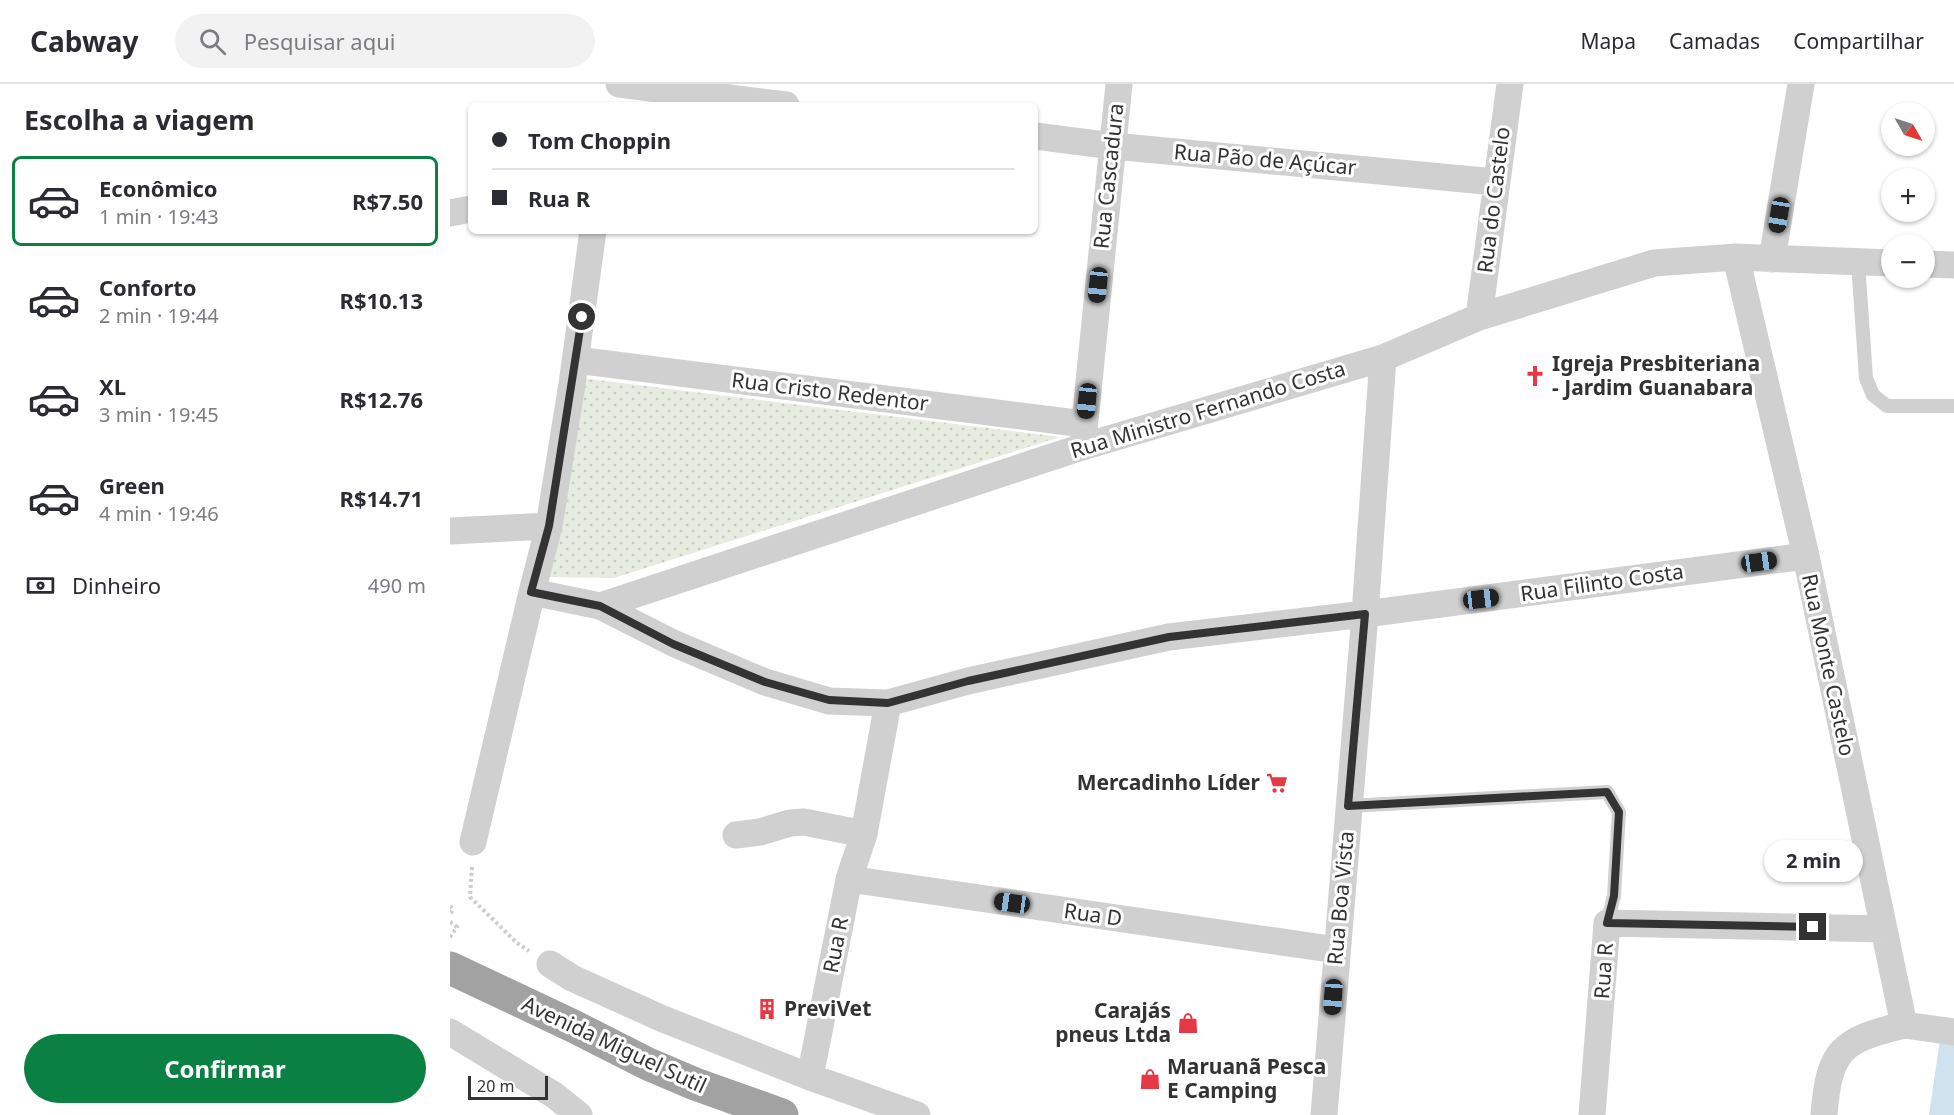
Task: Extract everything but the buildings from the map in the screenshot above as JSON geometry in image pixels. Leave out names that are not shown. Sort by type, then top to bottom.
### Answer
[{"type":"highway","name":"Avenida Miguel Sutil","points":[[450,968],[648,1064],[695,1084],[782,1115]]},
{"type":"street","points":[[616,102],[619,84],[762,102]]},
{"type":"street","name":"Rua Cascadura","points":[[1083,436],[1119,84]]},
{"type":"street","name":"Rua do Castelo","points":[[1479,317],[1510,84]]},
{"type":"street","points":[[1772,259],[1800,84]]},
{"type":"street","name":"Rua Pão de Açúcar","points":[[1038,136],[1113,146],[1496,182]]},
{"type":"street","points":[[450,213],[468,210]]},
{"type":"street","points":[[473,842],[531,592],[549,526],[576,360],[593,234]]},
{"type":"street","name":"Rua Ministro Fernando Costa","points":[[531,592],[600,606],[1083,436],[1383,358],[1479,317],[1654,263],[1736,257],[1881,263]]},
{"type":"street","name":"Rua Monte Castelo","points":[[1736,257],[1806,556],[1904,1025]]},
{"type":"street","points":[[1935,264],[1954,265]]},
{"type":"street","name":"Rua Boa Vista","points":[[1324,1115],[1365,614],[1383,358]]},
{"type":"street","name":"Rua Cristo Redentor","points":[[576,360],[1083,436]]},
{"type":"street","points":[[450,531],[549,526]]},
{"type":"street","name":"Rua Filinto Costa","points":[[600,606],[673,644],[765,682],[829,700],[888,703],[968,681],[1169,637],[1365,614],[1806,556]]},
{"type":"street","name":"Rua R","points":[[810,1077],[849,879],[864,834],[888,703]]},
{"type":"street","points":[[736,834],[760,832],[790,823],[804,822],[864,834]]},
{"type":"street","name":"Rua D","points":[[849,879],[1337,950]]},
{"type":"street","name":"Rua R","points":[[1592,1115],[1607,923],[1884,929]]},
{"type":"street","points":[[550,964],[572,978],[663,1019],[810,1077],[917,1115]]},
{"type":"street","points":[[1824,1115],[1832,1066],[1846,1047],[1876,1032],[1904,1025],[1954,1032]]},
{"type":"street","points":[[450,1032],[554,1095],[579,1115]]},
{"type":"lane","points":[[1858,262],[1866,378],[1873,395],[1887,406],[1954,406]]},
{"type":"lane","points":[[1348,806],[1607,792],[1619,812],[1614,896],[1607,923]]},
{"type":"path","points":[[473,842],[470,897],[517,943],[550,964]]},
{"type":"path","points":[[450,906],[453,909],[450,915]]},
{"type":"path","points":[[450,922],[457,927],[450,937]]},
{"type":"shaded area","points":[[581,378],[1060,437],[614,578],[546,577]]},
{"type":"waterway","points":[[1943,1115],[1954,1041]]},
{"type":"place","name":"Igreja Presbiteriana - Jardim Guanabara","points":[[1535,376]]},
{"type":"place","name":"Mercadinho Líder","points":[[1277,783]]},
{"type":"place","name":"PreviVet","points":[[767,1009]]},
{"type":"place","name":"Carajás pneus Ltda","points":[[1188,1023]]},
{"type":"place","name":"Maruanã Pesca E Camping","points":[[1150,1079]]},
{"type":"route","points":[[582,317],[549,526],[531,592],[600,606],[673,644],[765,682],[829,700],[888,703],[968,681],[1169,637],[1365,614],[1348,806],[1607,792],[1619,812],[1614,896],[1607,923],[1813,927]]}]
